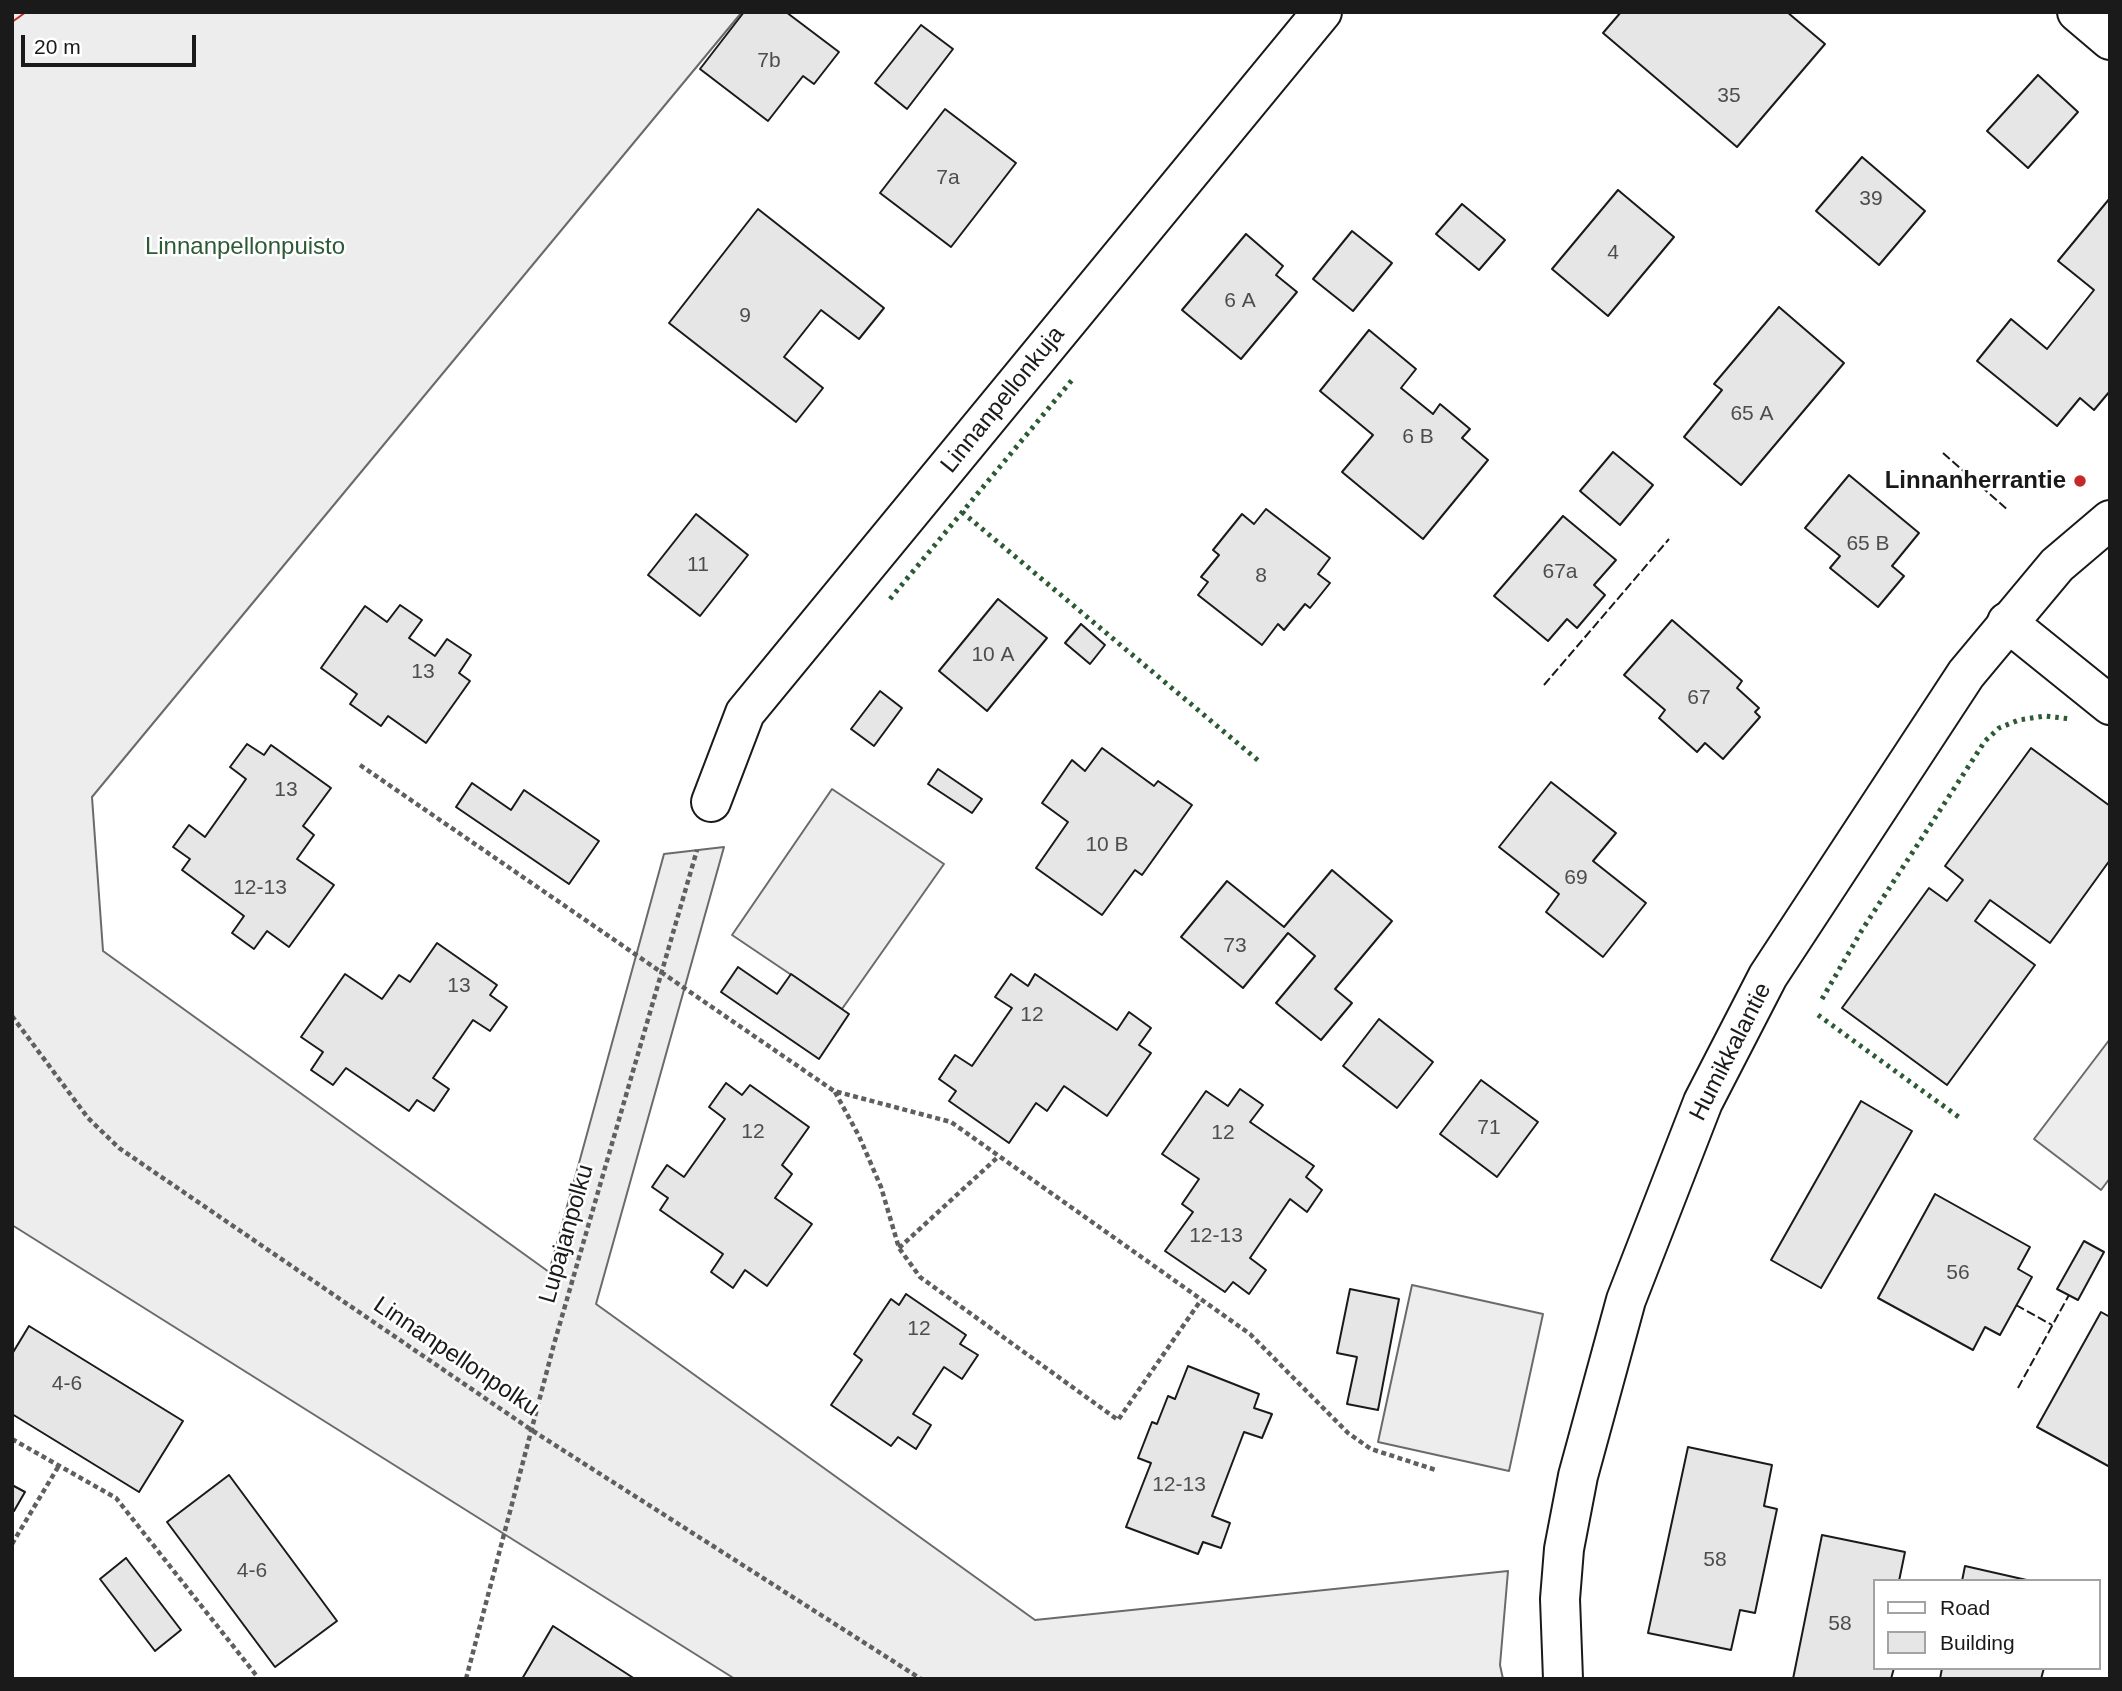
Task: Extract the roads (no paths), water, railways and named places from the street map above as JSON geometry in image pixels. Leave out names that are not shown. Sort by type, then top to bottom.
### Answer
[{"type":"street","name":"Linnanpellonkuja","points":[[711,802],[745,713],[1322,12]]},
{"type":"street","points":[[2077,12],[2110,40]]},
{"type":"street","name":"Humikkalantie","points":[[1563,1679],[1560,1599],[1564,1549],[1578,1476],[1626,1300],[1703,1102],[1776,965],[1966,674],[2057,565],[2110,520]]},
{"type":"street","points":[[2007,622],[2110,705]]},
{"type":"place","name":"Linnanherrantie","points":[[2080,481]]},
{"type":"park label","name":"Linnanpellonpuisto","points":[[245,247]]}]
